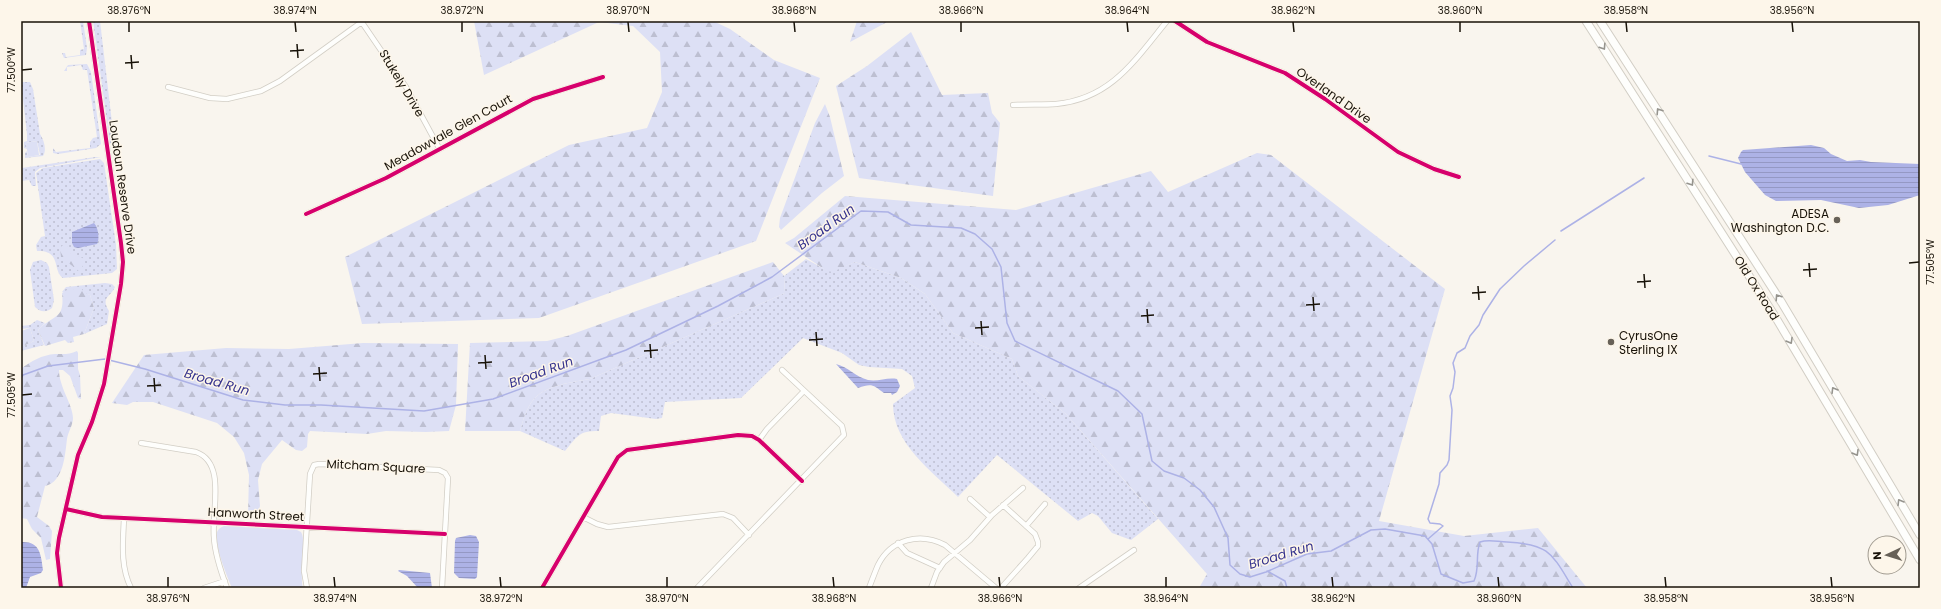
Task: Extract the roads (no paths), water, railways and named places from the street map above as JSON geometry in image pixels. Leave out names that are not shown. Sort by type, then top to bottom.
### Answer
[{"type":"main road","name":"Old Ox Road","points":[[1586,21],[1776,318],[1907,541],[1920,560]]},
{"type":"main road","name":"Old Ox Road","points":[[1600,21],[1782,303],[1920,535]]},
{"type":"street","name":"Loudoun Reserve Drive","points":[[61,588],[58,553],[59,538],[78,455],[92,422],[104,384],[122,272],[122,252],[89,21]]},
{"type":"street","points":[[168,87],[210,98],[227,99],[261,91],[280,80],[362,21]]},
{"type":"street","name":"Stukely Drive","points":[[362,21],[406,87],[439,148]]},
{"type":"street","points":[[1013,104],[1055,104],[1082,98],[1098,92],[1119,77],[1166,21]]},
{"type":"street","name":"Overland Drive","points":[[1175,21],[1207,42],[1285,73],[1325,99],[1398,152],[1434,170],[1458,177]]},
{"type":"street","name":"Meadowvale Glen Court","points":[[306,214],[386,178],[532,99],[603,77]]},
{"type":"street","points":[[697,588],[802,481],[841,439],[844,433],[842,426],[782,370]]},
{"type":"street","points":[[759,440],[767,429],[804,391]]},
{"type":"street","points":[[542,588],[618,457],[626,450],[738,435],[752,436],[759,440],[802,481]]},
{"type":"street","points":[[141,443],[196,452],[204,454],[209,459],[215,475],[213,522],[216,555],[227,588]]},
{"type":"street","name":"Mitcham Square","points":[[307,588],[304,571],[311,470],[314,465],[320,464],[439,470],[445,473],[448,478],[442,588]]},
{"type":"street","points":[[932,588],[940,568],[954,552],[970,540],[990,517],[1023,488]]},
{"type":"street","points":[[970,499],[990,517]]},
{"type":"street","points":[[1026,526],[1045,504]]},
{"type":"street","points":[[1001,588],[1038,546],[1037,538],[1003,505]]},
{"type":"street","name":"Hanworth Street","points":[[66,509],[102,517],[445,534]]},
{"type":"street","points":[[583,518],[608,527],[723,514],[733,518],[749,535]]},
{"type":"street","points":[[124,518],[123,562],[131,588]]},
{"type":"street","points":[[869,588],[878,564],[887,552],[898,543],[911,539],[924,539],[937,541],[954,552],[996,588]]},
{"type":"street","points":[[898,543],[907,553],[940,568]]},
{"type":"street","points":[[1079,588],[1134,550]]},
{"type":"street","points":[[204,588],[225,581]]},
{"type":"water","points":[[1811,145],[1824,148],[1831,154],[1847,161],[1860,160],[1871,162],[1920,164],[1920,195],[1888,205],[1859,208],[1821,200],[1776,201],[1765,195],[1745,172],[1738,158],[1743,150]]},
{"type":"water","points":[[94,223],[97,227],[98,233],[97,244],[78,248],[74,247],[72,243],[72,232]]},
{"type":"water","points":[[836,364],[868,380],[897,379],[900,386],[897,392],[892,395],[891,393],[884,393],[869,385],[858,388]]},
{"type":"water","points":[[470,535],[476,536],[479,542],[477,577],[475,579],[459,578],[454,573],[455,541],[456,538]]},
{"type":"water","points":[[21,542],[27,542],[36,546],[40,554],[43,570],[41,573],[30,577],[26,588],[21,588]]},
{"type":"water","points":[[398,571],[430,573],[432,588],[418,588],[407,576]]},
{"type":"waterway","points":[[1709,156],[1741,164]]},
{"type":"waterway","points":[[1561,231],[1644,178]]},
{"type":"waterway","name":"Broad Run","points":[[21,378],[23,375],[48,366],[105,359],[145,369],[243,400],[285,405],[321,405],[424,411],[493,399],[626,350],[718,306],[772,277],[861,211],[888,212],[911,225],[961,228],[975,234],[992,249],[1001,267],[1007,323],[1015,341],[1118,391],[1142,414],[1152,461],[1164,471],[1184,478],[1200,490],[1214,507],[1228,538],[1230,565],[1240,574],[1250,577],[1266,572],[1307,554],[1331,551],[1371,530],[1385,529],[1425,536],[1432,544],[1441,574],[1463,583],[1474,581],[1477,571],[1480,542],[1494,541],[1532,545],[1541,548],[1554,559],[1573,588]]},
{"type":"waterway","points":[[1428,539],[1443,526],[1440,524],[1430,523],[1428,519],[1439,484],[1440,473],[1447,465],[1449,460],[1452,410],[1450,396],[1453,388],[1455,372],[1453,363],[1457,353],[1465,348],[1470,336],[1479,325],[1483,315],[1500,289],[1524,266],[1555,240]]},
{"type":"waterway","points":[[1267,571],[1285,581],[1287,588]]},
{"type":"place","name":"ADESA Washington D.C.","points":[[1837,220]]},
{"type":"place","name":"CyrusOne Sterling IX","points":[[1611,342]]}]
